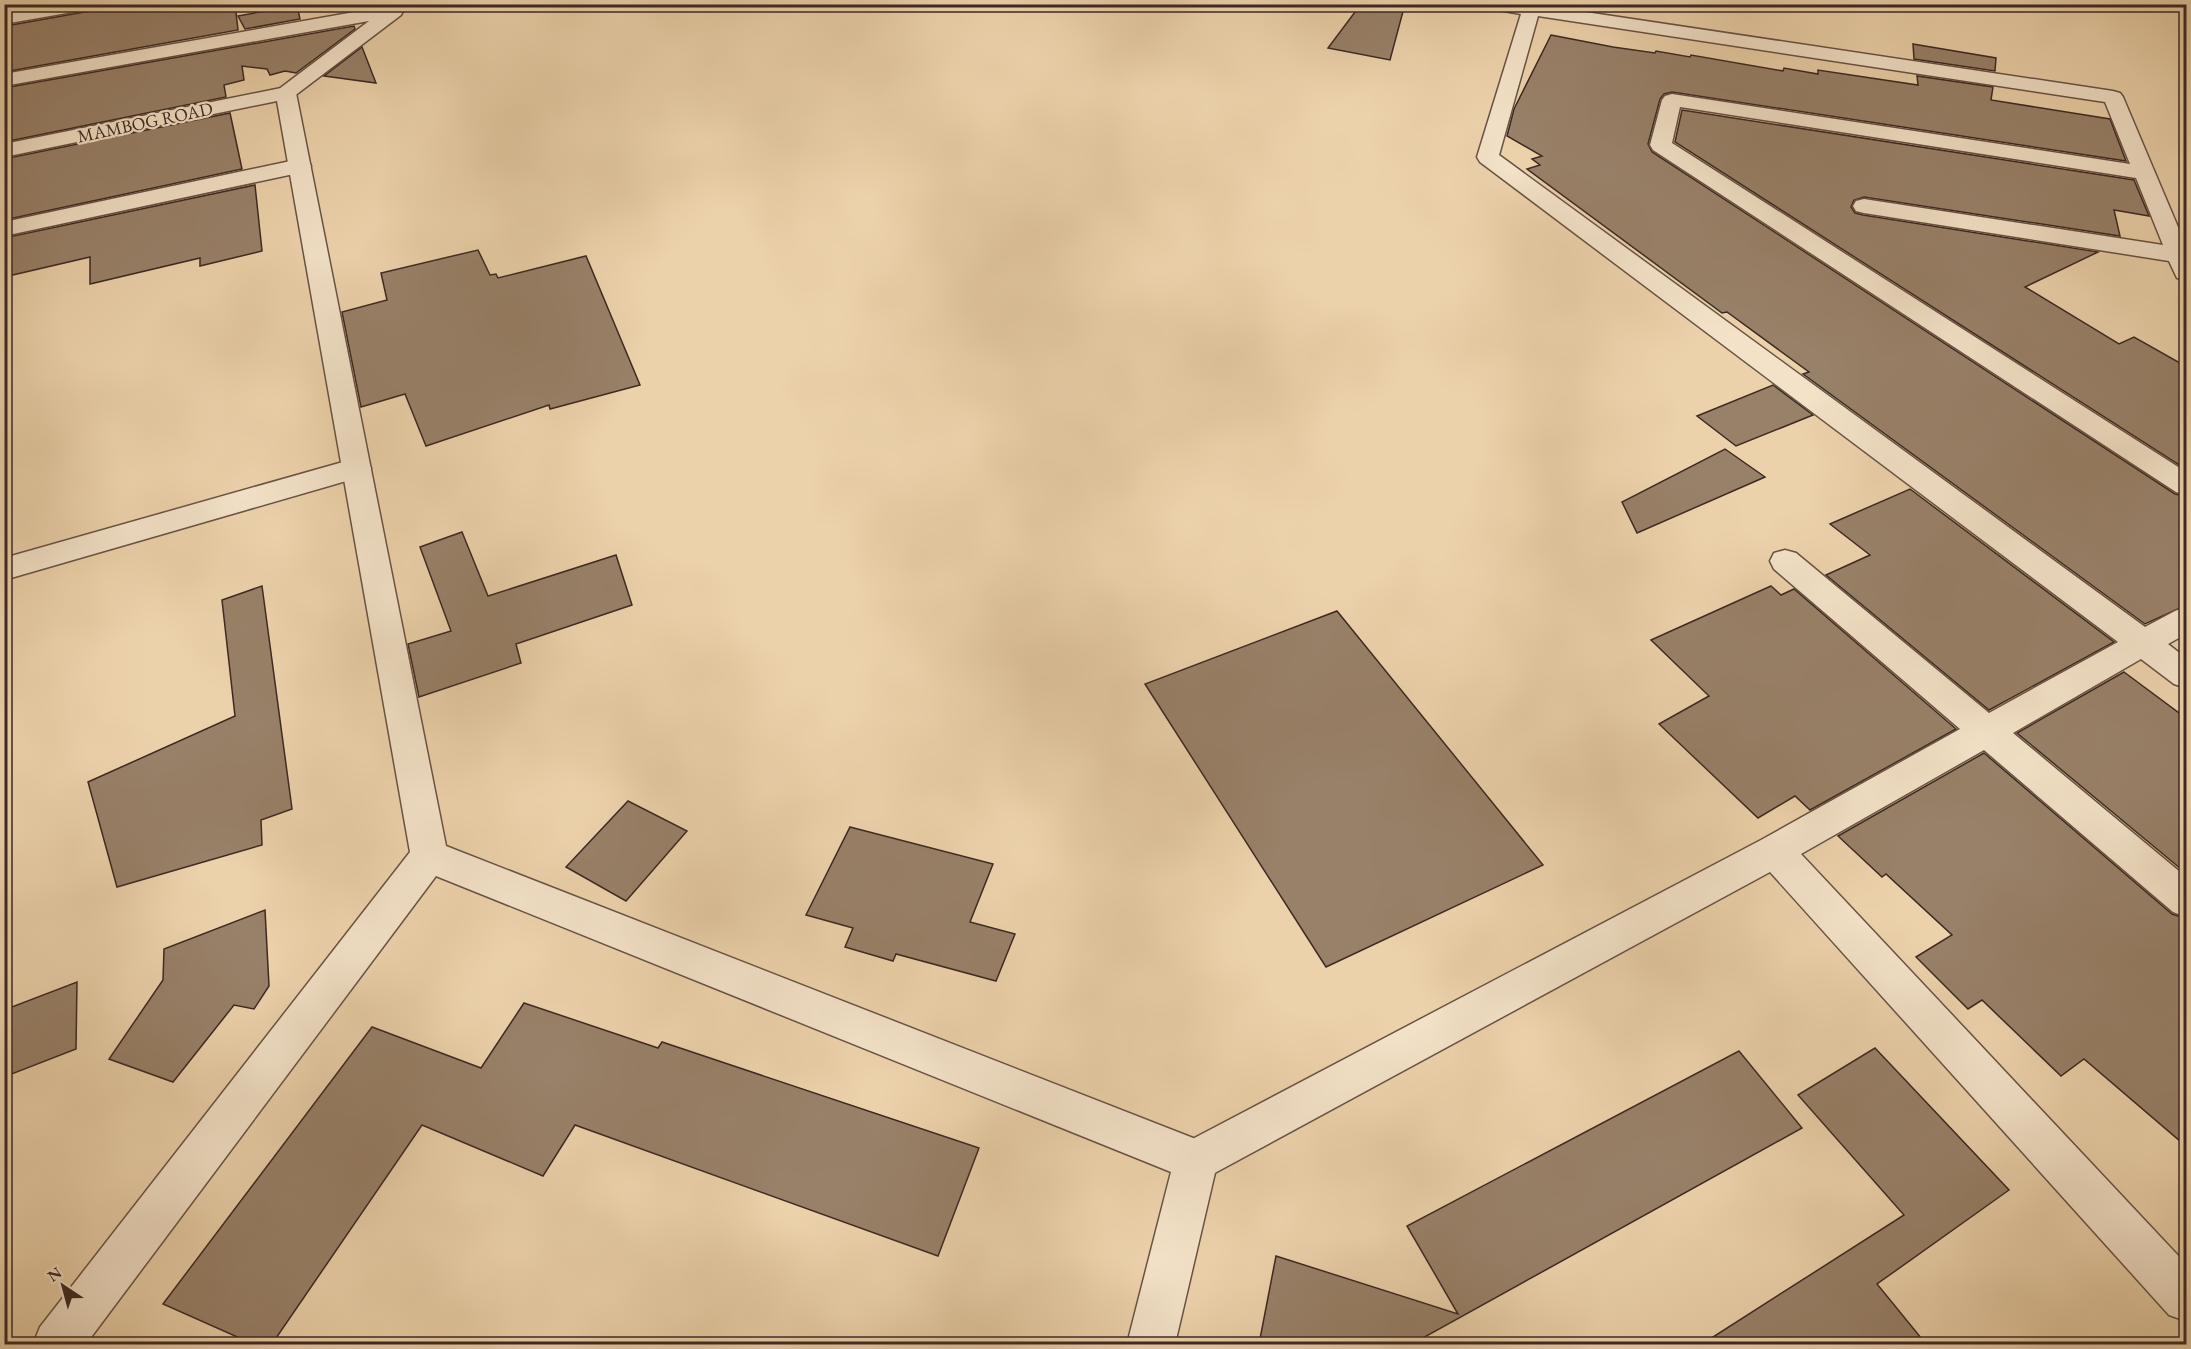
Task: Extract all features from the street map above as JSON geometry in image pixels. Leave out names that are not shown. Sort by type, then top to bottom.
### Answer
[{"type":"street","points":[[4,19],[90,4]]},
{"type":"street","points":[[1492,4],[2113,98],[2183,264]]},
{"type":"street","points":[[4,80],[389,8]]},
{"type":"street","points":[[57,1344],[429,856],[286,93],[389,8]]},
{"type":"street","points":[[1531,10],[1488,158],[2187,675]]},
{"type":"street","name":"MAMBOG ROAD","points":[[4,151],[286,93]]},
{"type":"street","points":[[2145,173],[1672,100],[1661,146],[2187,485]]},
{"type":"street","points":[[4,229],[300,166]]},
{"type":"street","points":[[1863,206],[2183,264]]},
{"type":"street","points":[[4,569],[357,468]]},
{"type":"street","points":[[1785,561],[2187,900]]},
{"type":"street","points":[[1150,1344],[1196,1160],[1774,850],[2187,619]]},
{"type":"street","points":[[1774,850],[2187,1298]]},
{"type":"street","points":[[429,856],[1196,1160]]},
{"type":"building","points":[[101,4],[235,4],[238,30],[4,72],[6,26],[90,11]]},
{"type":"building","points":[[1361,4],[1405,4],[1390,60],[1328,48]]},
{"type":"building","points":[[297,5],[300,19],[245,29],[238,16]]},
{"type":"building","points":[[354,26],[355,29],[296,73],[285,71],[270,75],[267,69],[242,66],[244,80],[224,85],[226,97],[4,142],[4,88]]},
{"type":"building","points":[[1551,35],[1613,47],[1690,57],[1691,55],[1783,71],[1784,68],[1818,74],[1818,70],[1918,85],[1917,76],[1993,87],[1991,100],[2110,119],[2126,161],[1672,92],[1664,94],[1660,99],[1648,144],[1652,152],[2175,494],[2187,497],[2187,605],[2145,624],[1803,374],[1809,372],[1727,312],[1722,313],[1527,169],[1540,165],[1532,159],[1542,156],[1507,136],[1514,109]]},
{"type":"building","points":[[1913,44],[1996,58],[1995,71],[1914,59]]},
{"type":"building","points":[[362,47],[376,83],[324,76]]},
{"type":"building","points":[[1682,110],[2134,180],[2149,216],[2114,210],[2120,236],[1864,197],[1854,200],[1851,207],[1855,213],[1863,215],[2098,252],[2025,287],[2119,344],[2134,337],[2187,367],[2187,470],[1675,142]]},
{"type":"building","points":[[230,113],[242,169],[4,220],[4,159]]},
{"type":"building","points":[[255,185],[262,251],[200,266],[200,258],[90,284],[90,257],[4,277],[4,238]]},
{"type":"building","points":[[478,250],[490,275],[496,274],[498,278],[586,256],[640,385],[550,409],[549,405],[426,446],[405,394],[361,407],[342,312],[387,300],[381,273]]},
{"type":"building","points":[[1773,385],[1813,415],[1736,446],[1697,416]]},
{"type":"building","points":[[1725,449],[1765,477],[1637,533],[1622,502]]},
{"type":"building","points":[[1910,489],[2114,642],[1989,710],[1826,575],[1870,555],[1830,524]]},
{"type":"building","points":[[462,532],[488,596],[616,555],[632,605],[516,644],[521,663],[419,697],[408,644],[451,631],[420,547]]},
{"type":"building","points":[[262,586],[292,809],[261,820],[262,845],[117,887],[88,782],[235,716],[222,600]]},
{"type":"building","points":[[1771,586],[1781,595],[1794,589],[1956,729],[1810,810],[1795,796],[1758,818],[1659,724],[1709,696],[1651,640]]},
{"type":"building","points":[[1337,611],[1543,865],[1326,967],[1145,684]]},
{"type":"building","points":[[2124,672],[2187,719],[2187,874],[2017,733]]},
{"type":"building","points":[[1984,753],[2172,914],[2187,919],[2187,1147],[2084,1059],[2061,1076],[1982,1000],[1968,1009],[1916,957],[1952,935],[1886,874],[1882,877],[1838,836]]},
{"type":"building","points":[[628,801],[687,831],[626,901],[566,867]]},
{"type":"building","points":[[850,827],[993,864],[970,922],[1015,934],[996,981],[896,954],[893,961],[845,947],[853,928],[806,915]]},
{"type":"building","points":[[265,910],[269,986],[254,1009],[234,1005],[173,1082],[109,1059],[163,980],[164,949]]},
{"type":"building","points":[[77,982],[76,1049],[4,1077],[4,1010]]},
{"type":"building","points":[[524,1003],[658,1048],[662,1042],[979,1148],[938,1256],[575,1125],[543,1176],[422,1125],[272,1344],[253,1344],[163,1304],[372,1027],[481,1068]]},
{"type":"building","points":[[1875,1048],[2009,1190],[1877,1284],[1926,1344],[1702,1344],[1904,1215],[1798,1095]]},
{"type":"building","points":[[1739,1051],[1802,1128],[1412,1344],[1259,1344],[1276,1256],[1458,1314],[1407,1226]]}]
